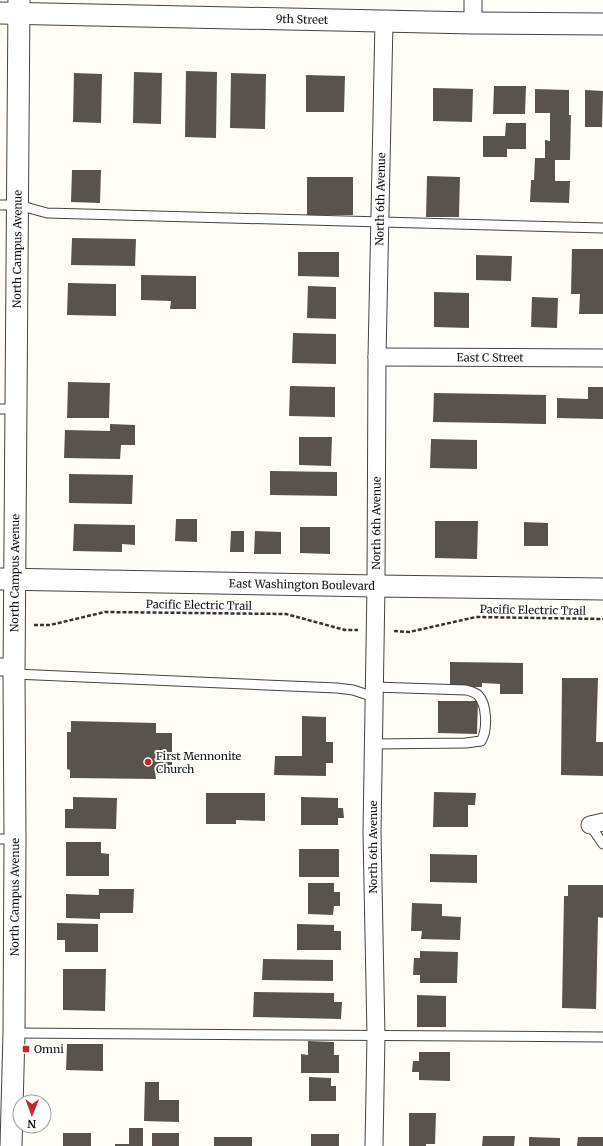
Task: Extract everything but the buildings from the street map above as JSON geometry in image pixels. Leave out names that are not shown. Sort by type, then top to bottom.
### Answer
[{"type":"street","points":[[473,0],[473,23]]},
{"type":"street","name":"9th Street","points":[[13,9],[384,21],[603,24]]},
{"type":"street","name":"North Campus Avenue","points":[[11,1146],[14,1033],[8,839],[8,409],[9,205],[13,9]]},
{"type":"street","name":"North 6th Avenue","points":[[374,1146],[376,1036],[372,832],[376,586],[377,357],[384,21]]},
{"type":"street","name":"East C Street","points":[[377,357],[603,358]]},
{"type":"street","name":"East Washington Boulevard","points":[[8,579],[603,589]]},
{"type":"lane","points":[[9,205],[47,213],[603,228]]},
{"type":"lane","points":[[9,669],[337,688],[374,692],[466,690],[477,693],[483,702],[485,718],[483,737],[481,741],[466,743],[373,744]]},
{"type":"lane","points":[[596,823],[603,844]]},
{"type":"lane","points":[[14,1033],[603,1037]]},
{"type":"path","name":"Pacific Electric Trail","points":[[33,625],[50,625],[105,612],[286,614],[345,630],[364,630]]},
{"type":"path","name":"Pacific Electric Trail","points":[[392,631],[409,632],[476,617],[603,619]]},
{"type":"place","name":"First Mennonite Church","points":[[148,762]]},
{"type":"place","name":"Omni","points":[[26,1049]]}]
